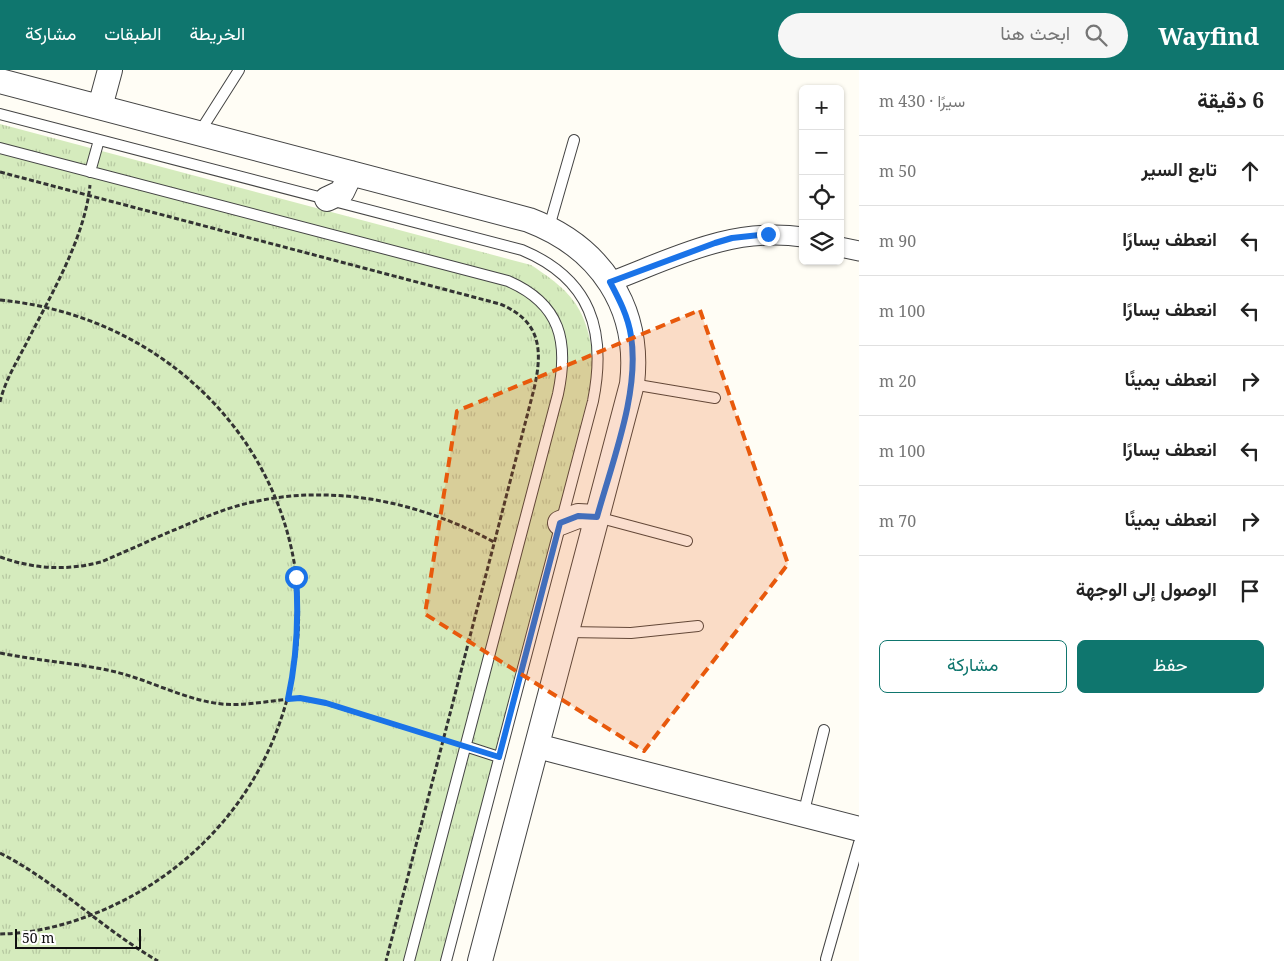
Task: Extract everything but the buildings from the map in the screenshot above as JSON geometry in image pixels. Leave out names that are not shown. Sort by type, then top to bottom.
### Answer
[{"type":"street","points":[[100,107],[110,70]]},
{"type":"street","points":[[0,81],[509,213],[549,227],[583,250],[610,282],[626,316],[631,334],[633,353],[632,384],[480,961]]},
{"type":"street","points":[[328,199],[342,192],[351,173]]},
{"type":"street","points":[[610,282],[732,238],[768,234],[799,238]]},
{"type":"street","points":[[844,248],[859,251]]},
{"type":"street","points":[[560,523],[578,516],[597,517]]},
{"type":"street","points":[[537,746],[859,829]]},
{"type":"lane","points":[[199,133],[239,70]]},
{"type":"lane","points":[[0,114],[522,250],[554,268],[580,294],[595,328],[599,364],[593,401],[446,961]]},
{"type":"lane","points":[[90,172],[99,140]]},
{"type":"lane","points":[[549,227],[574,140]]},
{"type":"lane","points":[[0,148],[508,281],[531,293],[549,311],[558,326],[564,360],[561,378],[409,961]]},
{"type":"lane","points":[[632,384],[715,398]]},
{"type":"lane","points":[[597,517],[687,541]]},
{"type":"lane","points":[[567,632],[631,633],[698,626]]},
{"type":"lane","points":[[803,815],[824,730]]},
{"type":"lane","points":[[465,746],[499,757]]},
{"type":"lane","points":[[826,959],[859,843]]},
{"type":"path","points":[[0,172],[512,308],[522,316],[535,335],[540,360],[534,389],[386,961]]},
{"type":"path","points":[[0,402],[7,381],[46,306],[81,224],[89,195],[90,172]]},
{"type":"path","points":[[0,300],[46,306],[88,318],[129,336],[167,360],[201,388],[231,422],[251,451],[276,498],[289,537],[296,577],[299,618],[296,659],[288,699],[274,740],[254,779],[230,815],[206,840],[167,874],[130,898],[90,916],[51,927],[0,934]]},
{"type":"path","points":[[0,558],[42,568],[84,566],[101,562],[227,510],[276,498],[332,495],[372,498],[435,514],[466,526],[494,542]]},
{"type":"path","points":[[0,653],[116,672],[188,696],[221,704],[256,704],[300,698],[326,703],[465,746]]},
{"type":"path","points":[[0,853],[34,872],[127,943],[158,961]]},
{"type":"highlighted area","points":[[700,310],[788,564],[644,751],[425,614],[457,411]]},
{"type":"green space","points":[[0,124],[531,265],[560,286],[578,308],[588,333],[595,369],[444,961],[0,961]]},
{"type":"route","points":[[296,577],[299,618],[296,659],[288,699],[300,698],[326,703],[499,757],[560,523],[584,515],[597,517],[628,403],[633,372],[631,334],[619,298],[610,282],[715,243],[732,238],[768,234]]}]
